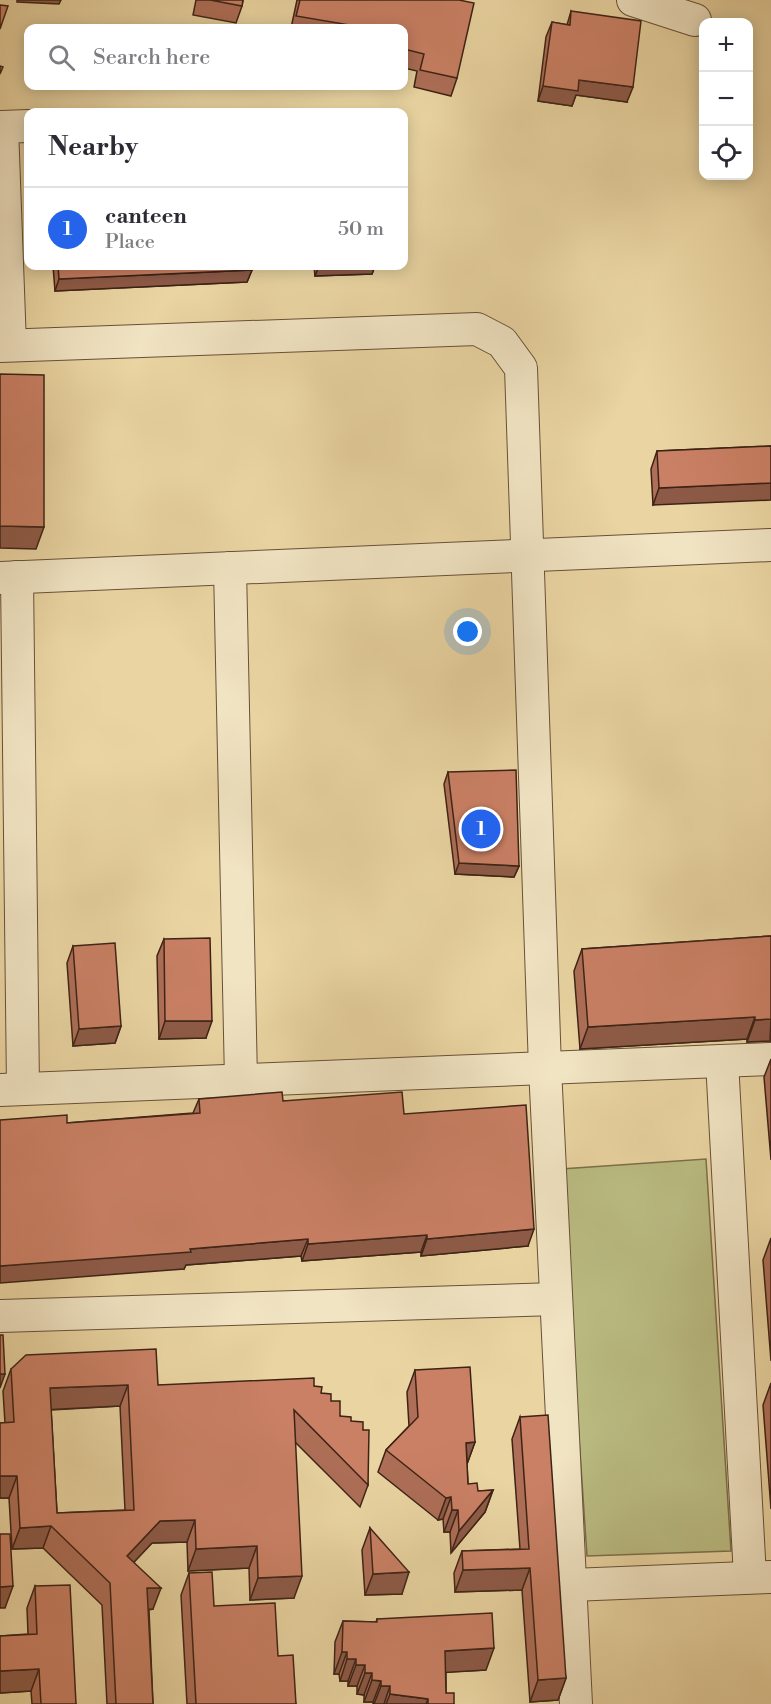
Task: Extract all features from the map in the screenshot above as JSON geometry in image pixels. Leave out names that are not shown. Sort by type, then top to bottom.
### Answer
[{"type":"street","points":[[633,0],[695,20]]},
{"type":"street","points":[[24,126],[2,127],[5,346],[477,329],[502,342],[521,368],[545,1068],[576,1704]]},
{"type":"street","points":[[771,545],[8,578],[12,1089],[771,1059]]},
{"type":"street","points":[[230,568],[241,1080]]},
{"type":"street","points":[[571,1585],[761,1577],[722,1061]]},
{"type":"street","points":[[0,1316],[556,1299]]},
{"type":"green space","points":[[706,1159],[731,1551],[587,1556],[561,1169]]},
{"type":"building","points":[[210,0],[243,0],[242,6]]},
{"type":"building","points":[[300,0],[459,0],[474,3],[457,78],[420,70],[424,54],[408,50],[408,24],[343,24],[296,16]]},
{"type":"building","points":[[0,5],[8,6],[0,29]]},
{"type":"building","points":[[571,11],[641,21],[633,87],[579,80],[578,91],[543,86],[552,22],[570,25]]},
{"type":"building","points":[[58,270],[252,270],[59,279]]},
{"type":"building","points":[[0,374],[44,375],[44,527],[0,526]]},
{"type":"building","points":[[771,446],[771,483],[659,488],[657,451]]},
{"type":"building","points":[[516,770],[519,866],[459,863],[448,772]]},
{"type":"building","points":[[771,936],[771,1019],[755,1020],[755,1017],[588,1027],[582,949]]},
{"type":"building","points":[[210,938],[212,1021],[165,1021],[164,939]]},
{"type":"building","points":[[115,943],[121,1026],[79,1029],[73,946]]},
{"type":"building","points":[[282,1092],[283,1101],[402,1092],[404,1114],[526,1105],[534,1229],[427,1239],[427,1235],[308,1244],[308,1239],[190,1249],[191,1252],[0,1266],[0,1120],[67,1115],[67,1123],[200,1113],[199,1099]]},
{"type":"building","points":[[0,1335],[3,1335],[5,1374],[0,1374]]},
{"type":"building","points":[[156,1349],[158,1385],[314,1378],[314,1386],[322,1387],[321,1393],[331,1394],[331,1401],[340,1401],[340,1416],[351,1417],[351,1421],[363,1422],[363,1430],[369,1430],[368,1485],[294,1410],[302,1576],[258,1578],[257,1546],[196,1549],[195,1520],[160,1521],[127,1556],[161,1588],[147,1588],[153,1704],[116,1704],[110,1583],[51,1526],[20,1528],[17,1476],[0,1476],[0,1423],[14,1422],[11,1369],[26,1355]],"holes":[[[128,1385],[134,1510],[57,1513],[50,1388]]]},
{"type":"building","points":[[470,1367],[475,1442],[466,1443],[468,1484],[477,1483],[478,1491],[493,1490],[459,1531],[458,1510],[452,1510],[451,1497],[446,1498],[386,1450],[418,1417],[415,1370]]},
{"type":"building","points":[[548,1415],[566,1678],[538,1680],[530,1568],[463,1570],[462,1551],[529,1549],[520,1417]]},
{"type":"building","points":[[370,1528],[409,1572],[373,1574]]},
{"type":"building","points":[[0,1534],[10,1534],[13,1586],[0,1587]]},
{"type":"building","points":[[212,1572],[214,1606],[275,1603],[278,1656],[293,1655],[296,1704],[196,1704],[189,1573]]},
{"type":"building","points":[[70,1585],[76,1704],[41,1704],[39,1669],[0,1671],[0,1636],[37,1634],[35,1586]]},
{"type":"building","points":[[492,1613],[494,1648],[445,1651],[446,1693],[454,1693],[454,1704],[428,1704],[428,1699],[390,1694],[390,1686],[381,1686],[381,1681],[372,1680],[372,1673],[365,1673],[365,1665],[356,1665],[356,1659],[347,1659],[347,1652],[342,1652],[343,1621],[377,1622],[377,1619]]},
{"type":"place","name":"canteen","points":[[481,829]]}]
